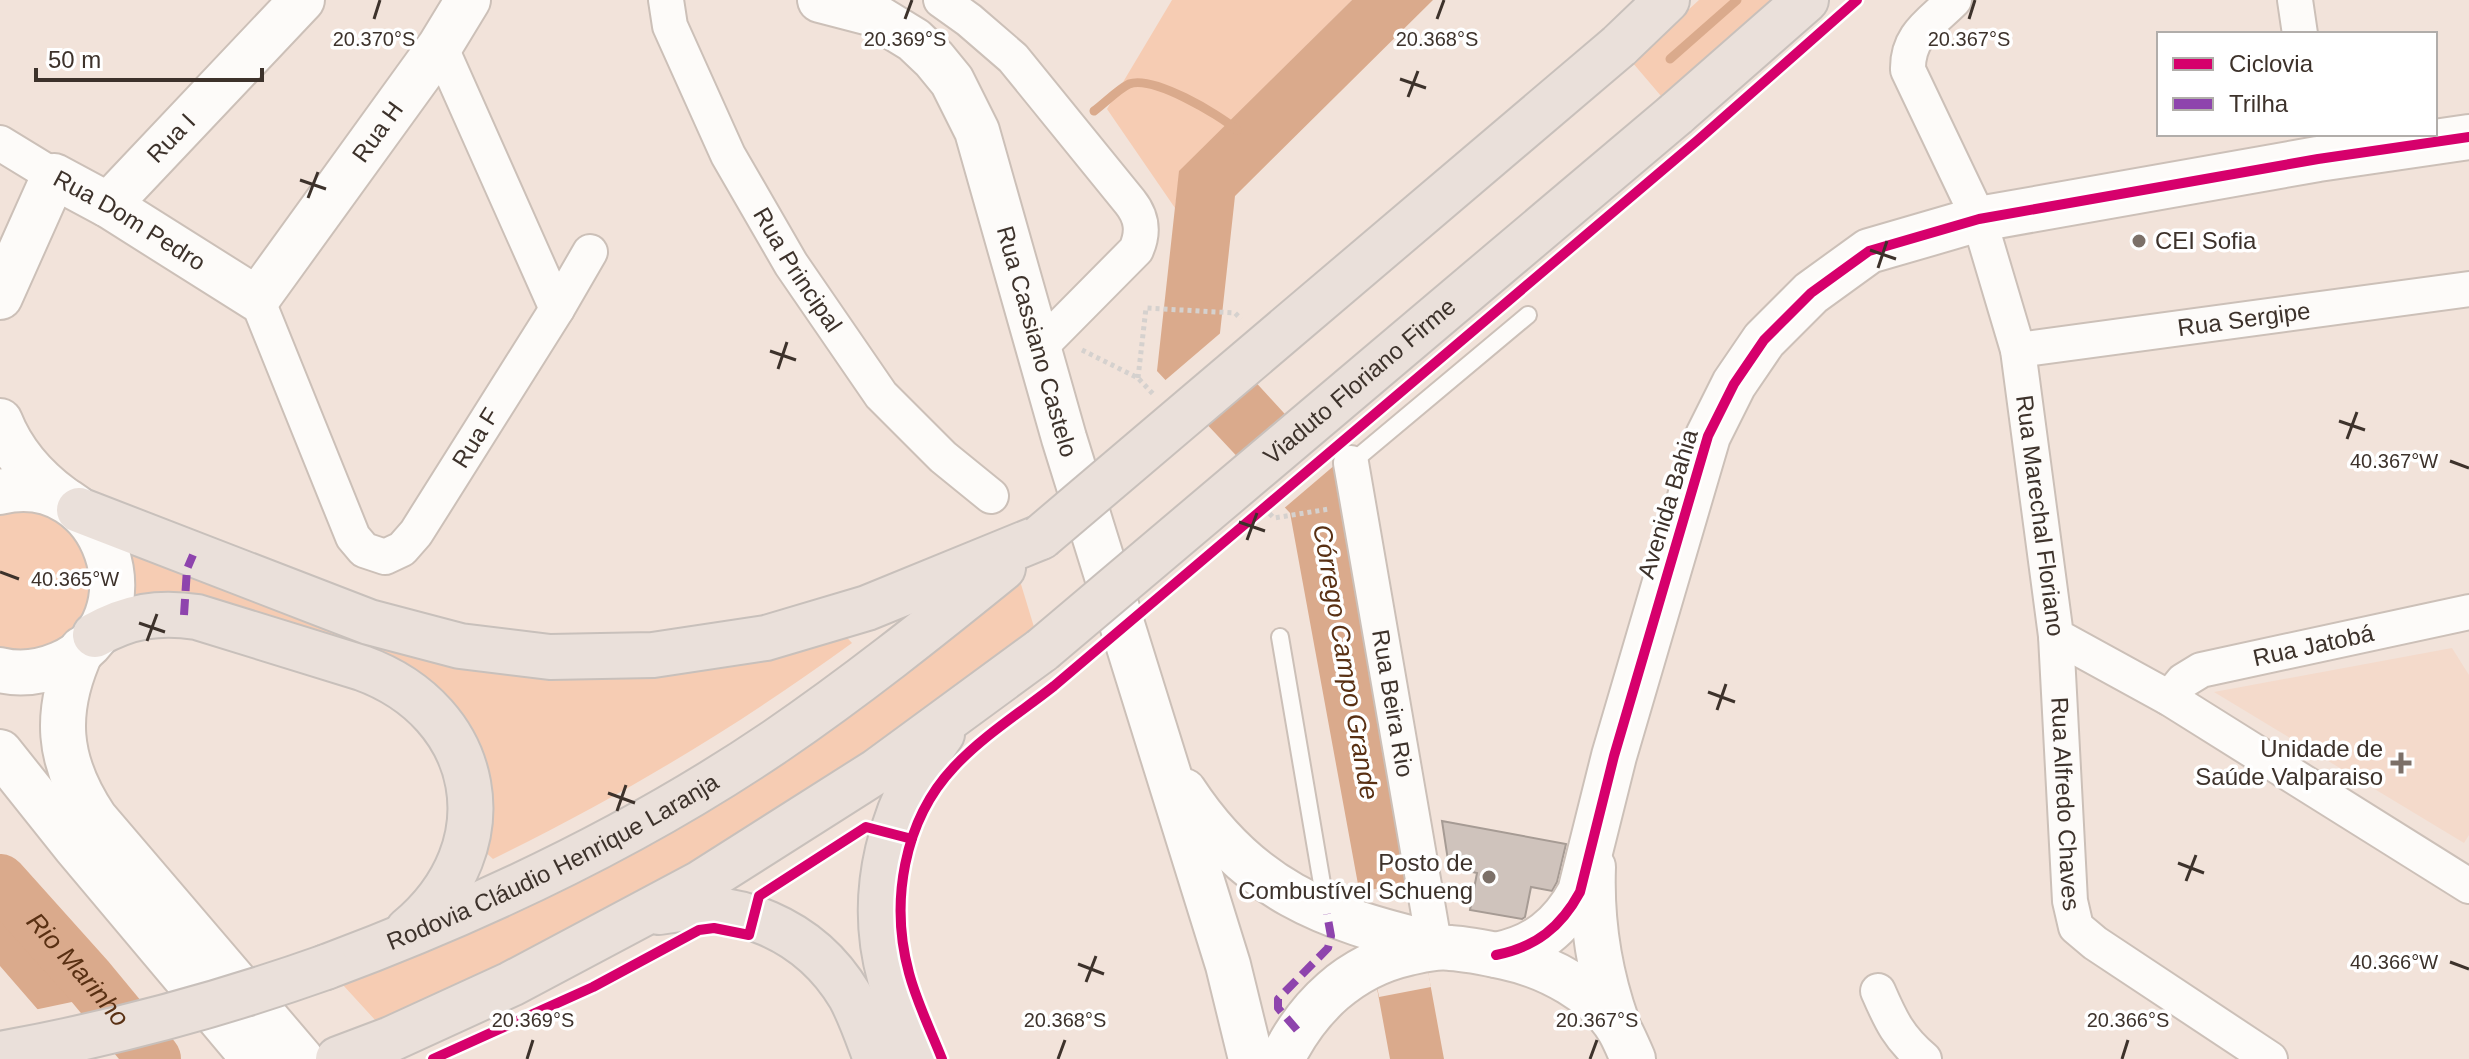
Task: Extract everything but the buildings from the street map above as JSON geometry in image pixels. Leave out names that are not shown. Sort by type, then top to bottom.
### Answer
[{"type":"main road","name":"Rua I","points":[[108,205],[302,0]]},
{"type":"main road","name":"Rua H","points":[[257,299],[440,46],[468,0]]},
{"type":"main road","name":"Rua Cassiano Castelo","points":[[820,0],[870,13],[893,25],[934,59],[952,81],[977,131],[1038,349],[1228,965],[1251,1059]]},
{"type":"main road","points":[[0,492],[24,489],[44,492],[369,622],[460,646],[550,657],[653,655],[766,638],[867,608],[1021,549],[1619,46],[1667,0]]},
{"type":"main road","name":"Viaduto Floriano Firme","points":[[991,687],[1042,650],[1676,114],[1806,0]]},
{"type":"main road","name":"Avenida Bahia","points":[[1496,955],[1513,952],[1543,937],[1570,910],[1580,892],[1614,756],[1708,436],[1734,384],[1764,340],[1811,293],[1869,251],[1979,219],[2316,147],[2469,137]]},
{"type":"main road","name":"Rua Dom Pedro","points":[[54,176],[108,205],[257,299]]},
{"type":"main road","points":[[0,297],[54,176]]},
{"type":"main road","points":[[0,421],[12,447],[43,484],[93,524],[111,559],[111,598],[105,618],[88,642],[68,686],[62,724],[64,750],[81,797],[301,1059]]},
{"type":"main road","name":"Rodovia Cláudio Henrique Laranja","points":[[0,1054],[125,1029],[260,990],[390,943],[539,878],[717,779],[863,679],[1021,549]]},
{"type":"main road","points":[[0,670],[28,673],[48,669],[66,661],[88,642],[132,617],[175,613],[197,617],[381,675],[416,696],[431,710],[456,745],[471,796],[471,828],[445,889],[411,928],[390,943]]},
{"type":"main road","points":[[338,1059],[391,1039],[511,984],[711,877],[877,771],[991,687]]},
{"type":"main road","points":[[920,1059],[898,1004],[883,949],[881,892],[885,858],[906,793],[922,763],[950,726],[991,687]]},
{"type":"main road","points":[[0,752],[254,1059]]},
{"type":"main road","name":"Rua Cassiano Castelo","points":[[1164,756],[1194,805],[1231,849],[1277,886],[1355,935],[1496,955],[1537,967],[1580,990],[1626,1044]]},
{"type":"main road","name":"Avenida Bahia","points":[[1600,818],[1594,855],[1594,931],[1601,969],[1626,1044]]},
{"type":"main road","points":[[637,918],[661,911],[710,908],[744,914],[780,928],[821,958],[837,977],[851,998],[876,1059]]},
{"type":"main road","points":[[1282,1059],[1307,1016],[1347,979],[1355,935]]},
{"type":"street","name":"Rua Principal","points":[[666,0],[670,26],[728,155],[791,264],[889,405],[943,457],[991,496]]},
{"type":"street","points":[[941,0],[1013,58],[1130,202],[1140,220],[1136,250],[1038,349]]},
{"type":"street","name":"Rua Marechal Floriano","points":[[1954,0],[1913,39],[1907,52],[1908,70],[1979,219],[2018,350],[2056,636],[2169,698],[2469,886]]},
{"type":"street","points":[[2295,0],[2300,32]]},
{"type":"street","points":[[440,46],[557,309]]},
{"type":"street","name":"Rua Dom Pedro","points":[[0,143],[54,176]]},
{"type":"street","name":"Rua F","points":[[257,299],[353,537],[364,550],[385,557],[402,549],[416,533],[590,252]]},
{"type":"street","name":"Rua Sergipe","points":[[2018,350],[2469,289]]},
{"type":"street","name":"Rua Beira Rio","points":[[1351,463],[1432,945]]},
{"type":"street","name":"Rua Jatobá","points":[[2169,698],[2183,681],[2201,670],[2469,612]]},
{"type":"street","name":"Rua Alfredo Chaves","points":[[2056,636],[2070,901],[2076,927],[2095,943],[2270,1059]]},
{"type":"street","points":[[1878,991],[1891,1022],[1905,1043],[1924,1059]]},
{"type":"lane","points":[[1351,463],[1528,315]]},
{"type":"lane","points":[[1280,637],[1355,935]]},
{"type":"path","points":[[1138,378],[1146,308],[1235,313],[1246,324]]},
{"type":"path","points":[[1261,511],[1273,501]]},
{"type":"path","points":[[1290,515],[1343,506]]},
{"type":"shaded area","points":[[1172,0],[1352,0],[1180,171],[1175,208],[1107,109]]},
{"type":"shaded area","points":[[1699,0],[1771,0],[1661,96],[1632,62]]},
{"type":"shaded area","points":[[24,503],[83,532],[98,596],[59,649],[0,656],[0,506]]},
{"type":"shaded area","points":[[126,548],[414,651],[839,629],[852,643],[766,703],[677,759],[587,811],[493,859],[482,849],[466,725],[131,594]]},
{"type":"shaded area","points":[[1020,581],[1034,627],[980,673],[753,836],[441,996],[376,1021],[343,985],[485,923]]},
{"type":"shaded area","name":"Unidade de Saúde Valparaiso","points":[[2452,648],[2469,675],[2469,835],[2464,843],[2214,692]]},
{"type":"water","name":"Córrego Campo Grande","points":[[1352,0],[1433,0],[1235,196],[1219,342],[1336,470],[1444,1059],[1390,1059],[1290,513],[1157,371],[1179,171]]},
{"type":"water","points":[[0,882],[89,982],[151,1059],[46,1019],[0,966]]},
{"type":"pier","points":[[1224,330],[1223,340],[1258,379],[1203,426],[1162,383]]},
{"type":"pier","points":[[1288,411],[1336,464],[1282,510],[1233,458]]},
{"type":"pier","points":[[1412,882],[1431,987],[1379,997],[1359,892]]},
{"type":"pier","points":[[105,995],[155,1059],[74,1059],[34,1010]]},
{"type":"waterway","points":[[1670,59],[1737,0]]},
{"type":"waterway","points":[[1094,111],[1129,84],[1140,83],[1169,90],[1237,130]]},
{"type":"waterway","name":"Rio Marinho","points":[[0,881],[154,1059]]},
{"type":"marked path","points":[[184,615],[187,569],[193,555]]},
{"type":"marked path","points":[[1297,1030],[1278,1008],[1278,999],[1328,948],[1331,936],[1327,914]]},
{"type":"cycle path","points":[[942,1059],[909,973],[903,946],[901,891],[912,837],[937,788],[954,767],[1054,686],[1698,140],[1857,0]]},
{"type":"cycle path","points":[[1496,955],[1523,947],[1546,934],[1580,892],[1614,756],[1708,436],[1734,384],[1764,340],[1811,293],[1869,251],[1979,219],[2318,159],[2469,137]]},
{"type":"cycle path","points":[[433,1059],[593,987],[699,930],[714,928],[749,935],[759,896],[866,827],[912,839]]},
{"type":"place","name":"CEI Sofia","points":[[2139,241]]},
{"type":"place","name":"Unidade de Saúde Valparaiso","points":[[2401,763]]},
{"type":"place","name":"Posto de Combustível Schueng","points":[[1489,877]]}]
